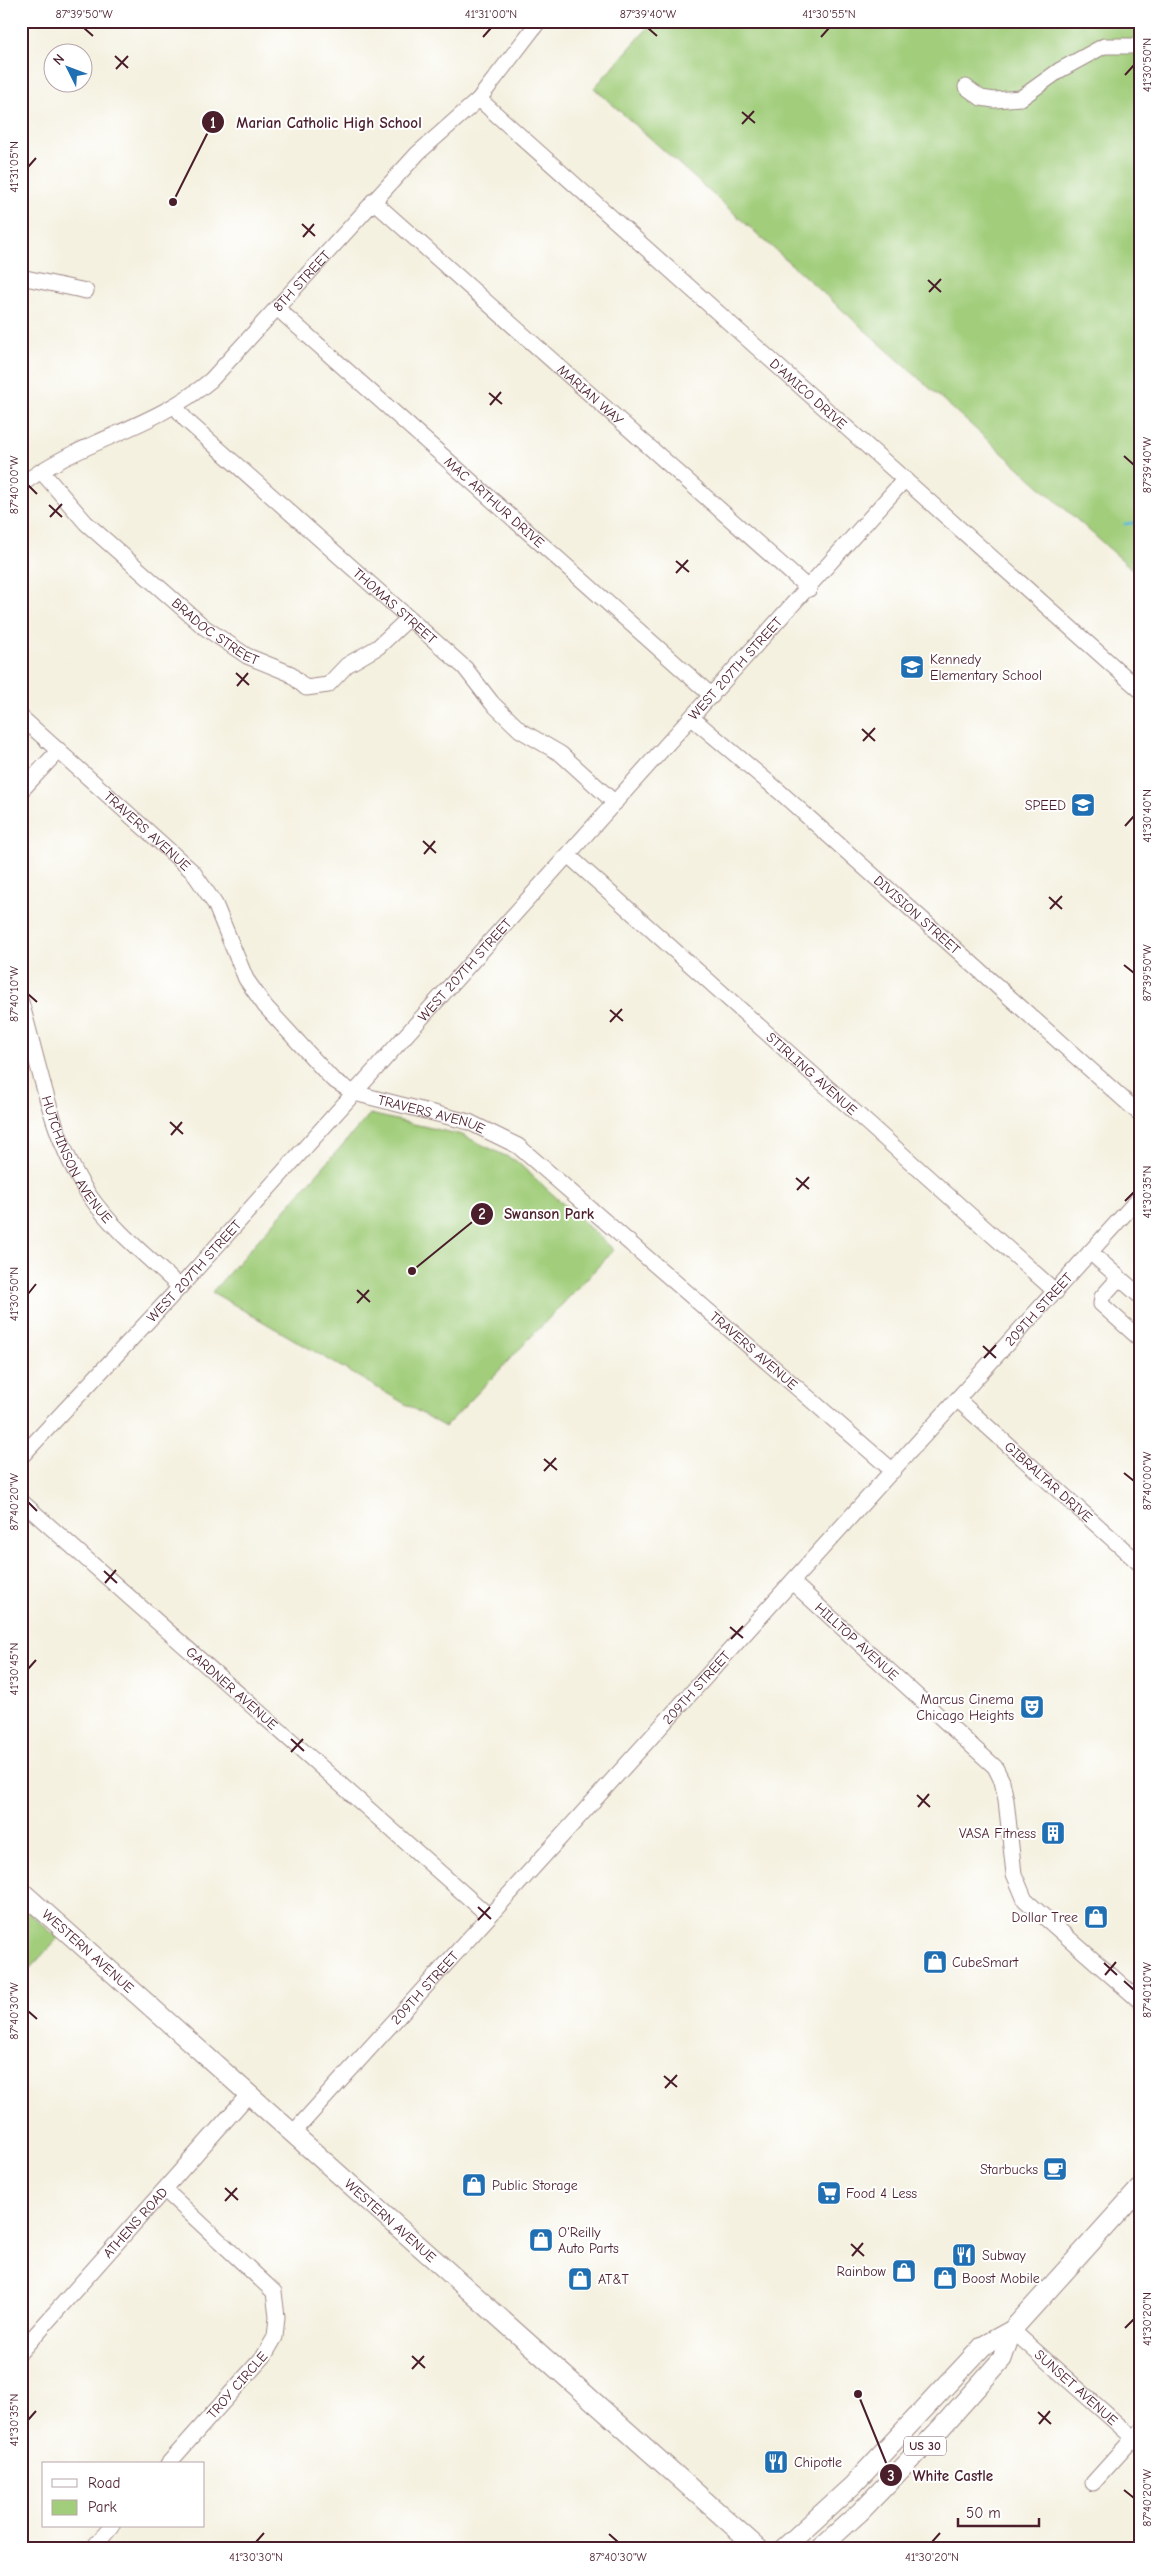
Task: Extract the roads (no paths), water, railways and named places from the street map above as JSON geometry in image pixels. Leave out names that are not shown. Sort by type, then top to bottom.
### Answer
[{"type":"main road","name":"WESTERN AVENUE","points":[[21,1891],[759,2549]]},
{"type":"main road","name":"US 30","points":[[783,2549],[853,2485],[983,2346],[1012,2330],[1140,2188]]},
{"type":"main road","name":"US 30","points":[[819,2549],[860,2512],[934,2437],[1002,2359],[1012,2330]]},
{"type":"street","name":"8TH STREET","points":[[21,485],[63,458],[176,407],[221,371],[430,140],[460,117],[479,99],[540,21]]},
{"type":"street","points":[[966,87],[982,98],[994,100],[1020,98],[1060,70],[1104,46],[1136,46],[1140,49]]},
{"type":"street","name":"D'AMICO DRIVE","points":[[479,99],[1140,690]]},
{"type":"street","name":"MARIAN WAY","points":[[373,201],[809,589]]},
{"type":"street","points":[[21,277],[86,291]]},
{"type":"street","name":"MAC ARTHUR DRIVE","points":[[278,308],[712,696]]},
{"type":"street","name":"THOMAS STREET","points":[[176,407],[186,420],[465,668],[492,703],[520,730],[561,754],[615,803]]},
{"type":"street","name":"BRADOC STREET","points":[[41,471],[86,523],[204,627],[247,656],[289,673],[306,688],[328,685],[347,664],[378,647],[409,618]]},
{"type":"street","name":"WEST 207TH STREET","points":[[21,1457],[180,1287],[905,480]]},
{"type":"street","name":"TRAVERS AVENUE","points":[[21,717],[193,872],[215,904],[237,961],[256,994],[325,1073],[338,1084],[354,1093],[469,1122],[518,1146],[893,1471]]},
{"type":"street","name":"DIVISION STREET","points":[[692,718],[780,792],[1140,1114]]},
{"type":"street","points":[[21,791],[59,750]]},
{"type":"street","name":"STIRLING AVENUE","points":[[569,856],[1056,1292]]},
{"type":"street","name":"HUTCHINSON AVENUE","points":[[21,1002],[55,1120],[74,1169],[103,1213],[180,1287]]},
{"type":"street","name":"209TH STREET","points":[[293,2133],[1140,1197]]},
{"type":"street","points":[[1090,1252],[1140,1296]]},
{"type":"street","points":[[1119,1278],[1102,1297],[1101,1304],[1140,1339]]},
{"type":"street","name":"GIBRALTAR DRIVE","points":[[958,1400],[1140,1564]]},
{"type":"street","name":"GARDNER AVENUE","points":[[21,1500],[489,1916]]},
{"type":"street","name":"HILLTOP AVENUE","points":[[792,1582],[995,1767],[1002,1781],[1006,1800],[1014,1874],[1025,1900],[1140,2002]]},
{"type":"street","name":"ATHENS ROAD","points":[[21,2351],[249,2094]]},
{"type":"street","name":"TROY CIRCLE","points":[[165,2190],[274,2292],[277,2317],[275,2337],[264,2356],[170,2462]]},
{"type":"street","name":"SUNSET AVENUE","points":[[1012,2330],[1138,2438]]},
{"type":"street","points":[[1093,2483],[1138,2438]]},
{"type":"street","points":[[92,2549],[110,2528]]},
{"type":"waterway","points":[[1125,524],[1140,522]]},
{"type":"place","name":"Marian Catholic High School","points":[[173,202]]},
{"type":"place","name":"Kennedy Elementary School","points":[[912,667]]},
{"type":"place","name":"SPEED","points":[[1083,805]]},
{"type":"place","name":"Swanson Park","points":[[412,1271]]},
{"type":"place","name":"Marcus Cinema Chicago Heights","points":[[1032,1707]]},
{"type":"place","name":"VASA Fitness","points":[[1053,1833]]},
{"type":"place","name":"Dollar Tree","points":[[1096,1917]]},
{"type":"place","name":"CubeSmart","points":[[935,1962]]},
{"type":"place","name":"Starbucks","points":[[1055,2169]]},
{"type":"place","name":"Public Storage","points":[[474,2185]]},
{"type":"place","name":"Food 4 Less","points":[[829,2193]]},
{"type":"place","name":"O'Reilly Auto Parts","points":[[541,2240]]},
{"type":"place","name":"Subway","points":[[964,2255]]},
{"type":"place","name":"Rainbow","points":[[904,2271]]},
{"type":"place","name":"Boost Mobile","points":[[945,2278]]},
{"type":"place","name":"AT&T","points":[[580,2279]]},
{"type":"place","name":"White Castle","points":[[858,2394]]},
{"type":"place","name":"Chipotle","points":[[776,2462]]}]
